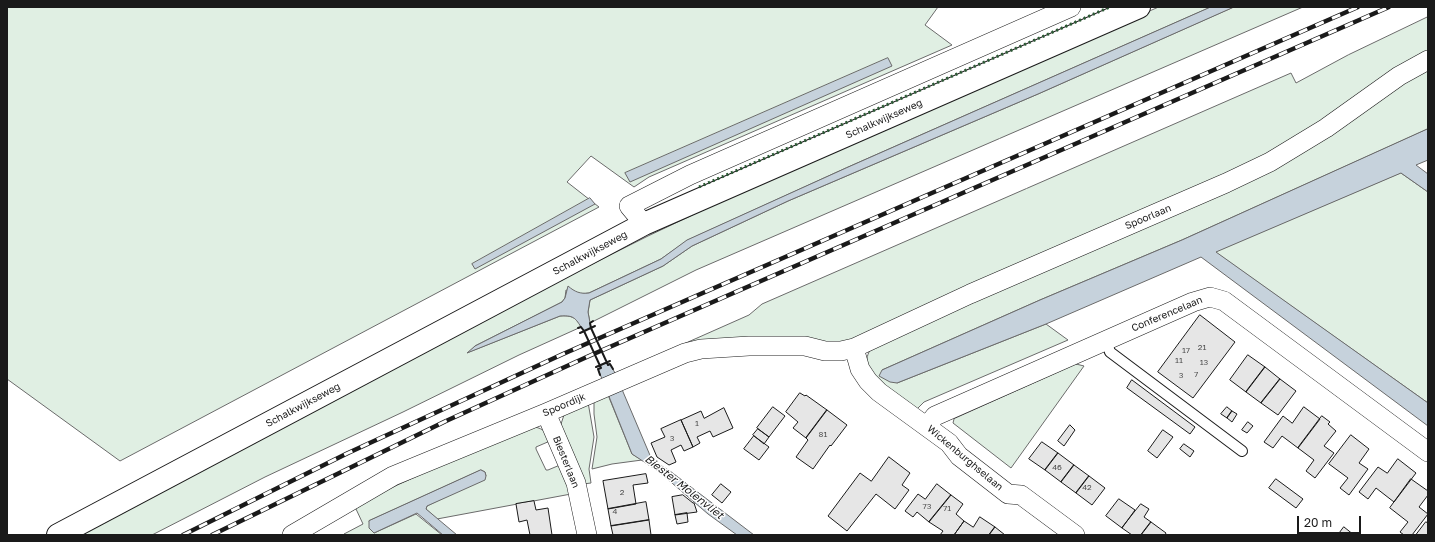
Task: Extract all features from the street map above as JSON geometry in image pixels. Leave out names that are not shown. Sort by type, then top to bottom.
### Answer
[{"type":"street","points":[[644,224],[629,206],[690,175],[1071,7]]},
{"type":"street","name":"Schalkwijkseweg","points":[[58,535],[644,224],[1139,7]]},
{"type":"street","name":"Spoorlaan","points":[[854,348],[977,291],[1226,183],[1270,162],[1326,128],[1399,76],[1428,60]]},
{"type":"street","name":"Conferencelaan","points":[[927,426],[935,416],[1193,302],[1210,297],[1224,301],[1428,452]]},
{"type":"street","name":"Spoordijk","points":[[292,535],[393,476],[596,392],[685,353],[702,349],[749,346],[805,346],[825,351],[841,351],[854,348]]},
{"type":"street","name":"Wickenburghselaan","points":[[854,348],[860,370],[868,382],[879,392],[949,443],[959,456],[1008,494],[1020,495],[1075,535]]},
{"type":"street","name":"Biesterlaan","points":[[546,413],[576,483],[587,535]]},
{"type":"lane","points":[[1106,340],[1110,352],[1242,451]]},
{"type":"green space","points":[[7,7],[938,7],[925,25],[952,45],[649,177],[634,187],[591,156],[567,182],[599,207],[120,461],[7,379]]},
{"type":"green space","points":[[1159,7],[1211,7],[846,168],[688,240],[661,259],[589,293],[581,294],[566,290],[565,298],[562,302],[475,346],[469,352],[560,316],[573,317],[581,327],[519,355],[265,477],[152,535],[77,535],[564,278],[648,236],[777,175]]},
{"type":"green space","points":[[1234,7],[1303,7],[696,270],[590,323],[588,312],[590,300],[663,266],[692,246],[788,201],[1038,94]]},
{"type":"green space","points":[[1428,17],[1428,55],[1267,157],[850,341],[652,358],[749,315],[762,304],[1291,73],[1296,83],[1348,55]]},
{"type":"green space","points":[[1428,66],[1428,129],[1182,240],[1040,300],[882,370],[897,383],[1046,324],[1068,340],[924,402],[916,410],[880,383],[869,370],[867,359],[871,348],[1113,238]]},
{"type":"green space","points":[[1401,173],[1428,192],[1428,403],[1215,252]]},
{"type":"green space","points":[[1076,364],[1084,366],[1011,468],[953,423],[954,419]]},
{"type":"green space","points":[[608,395],[632,454],[642,460],[612,464],[592,469],[597,437],[594,401]]},
{"type":"green space","points":[[588,402],[594,437],[589,469],[591,483],[583,484],[562,432],[561,424],[564,415]]},
{"type":"green space","points":[[535,427],[544,431],[550,441],[536,447],[546,470],[560,465],[571,494],[437,519],[426,509],[427,506],[486,476],[485,472],[481,470],[369,521],[374,533],[416,514],[442,535],[344,534],[363,524],[356,509],[359,504],[371,497],[439,466]]},
{"type":"water","points":[[1211,7],[1234,7],[1038,94],[788,201],[692,246],[663,266],[590,300],[588,312],[591,328],[584,331],[572,317],[560,316],[467,353],[475,346],[562,302],[565,298],[568,286],[578,292],[589,293],[661,259],[687,240]]},
{"type":"water","points":[[888,58],[892,66],[630,182],[625,173]]},
{"type":"water","points":[[1428,129],[1428,160],[1416,165],[1428,174],[1428,192],[1401,173],[1216,252],[1428,403],[1428,426],[1201,257],[1046,324],[897,383],[890,382],[879,376],[882,370],[1040,300],[1182,240]]},
{"type":"water","points":[[590,198],[595,204],[475,269],[472,264]]},
{"type":"water","name":"Biester Molenvliet","points":[[606,363],[608,365],[610,364],[615,373],[652,460],[670,471],[754,535],[737,535],[708,514],[658,471],[632,454],[598,369]]},
{"type":"water","points":[[481,470],[485,472],[485,480],[427,506],[426,509],[457,535],[443,535],[417,513],[374,533],[369,528],[369,521]]},
{"type":"building","points":[[1200,315],[1235,342],[1193,398],[1158,372]]},
{"type":"building","points":[[1248,355],[1265,367],[1246,392],[1230,380]]},
{"type":"building","points":[[1265,367],[1280,379],[1261,403],[1246,392]]},
{"type":"building","points":[[1280,379],[1296,391],[1278,415],[1261,403]]},
{"type":"building","points":[[1132,380],[1195,427],[1190,434],[1127,388]]},
{"type":"building","points":[[800,393],[805,396],[806,395],[827,410],[806,438],[793,428],[798,422],[786,412]]},
{"type":"building","points":[[773,407],[785,416],[769,437],[757,428]]},
{"type":"building","points":[[1227,407],[1232,411],[1227,418],[1221,414]]},
{"type":"building","points":[[1304,407],[1320,419],[1298,448],[1282,436],[1273,448],[1264,442],[1283,416],[1292,423]]},
{"type":"building","points":[[724,408],[733,428],[713,437],[710,431],[697,437],[700,443],[693,447],[681,420],[701,411],[704,418]]},
{"type":"building","points":[[827,410],[847,425],[831,446],[830,445],[813,469],[796,457],[808,440],[806,438]]},
{"type":"building","points":[[1232,411],[1237,414],[1232,422],[1227,418]]},
{"type":"building","points":[[1322,416],[1330,422],[1328,424],[1336,431],[1324,446],[1334,453],[1315,478],[1306,471],[1314,460],[1298,448]]},
{"type":"building","points":[[681,420],[693,447],[684,451],[681,445],[671,450],[676,462],[669,465],[657,457],[651,443],[665,437],[661,429]]},
{"type":"building","points":[[1248,422],[1253,426],[1247,433],[1242,430]]},
{"type":"building","points":[[1070,425],[1075,430],[1064,446],[1058,441]]},
{"type":"building","points":[[758,429],[769,437],[764,444],[753,435]]},
{"type":"building","points":[[1163,430],[1173,437],[1157,458],[1148,451]]},
{"type":"building","points":[[1351,435],[1369,449],[1359,463],[1368,469],[1349,495],[1340,488],[1348,478],[1329,464]]},
{"type":"building","points":[[754,436],[769,447],[759,460],[744,449]]},
{"type":"building","points":[[1042,442],[1058,453],[1045,470],[1029,459]]},
{"type":"building","points":[[1184,444],[1194,451],[1190,457],[1180,449]]},
{"type":"building","points":[[1058,453],[1074,465],[1061,482],[1045,470]]},
{"type":"building","points":[[889,457],[910,473],[902,485],[909,490],[895,509],[876,494],[847,531],[828,516],[860,473],[871,481]]},
{"type":"building","points":[[1398,459],[1416,473],[1394,502],[1376,488],[1368,499],[1359,492],[1378,467],[1387,473]]},
{"type":"building","points":[[1074,465],[1089,476],[1076,493],[1061,482]]},
{"type":"building","points":[[646,474],[648,483],[633,485],[636,504],[608,509],[603,481]]},
{"type":"building","points":[[1089,476],[1105,488],[1092,505],[1076,493]]},
{"type":"building","points":[[1276,479],[1303,499],[1296,508],[1269,488]]},
{"type":"building","points":[[1411,479],[1428,491],[1428,495],[1419,507],[1428,514],[1412,535],[1404,535],[1400,532],[1408,522],[1390,508]]},
{"type":"building","points":[[721,484],[731,492],[722,503],[712,495]]},
{"type":"building","points":[[937,484],[951,495],[929,522],[917,512],[913,517],[905,511],[918,494],[925,499]]},
{"type":"building","points":[[683,495],[694,503],[697,512],[675,515],[672,497]]},
{"type":"building","points":[[951,495],[963,504],[956,514],[964,521],[954,535],[940,535],[943,531],[929,522]]},
{"type":"building","points":[[1119,499],[1135,510],[1122,528],[1106,516]]},
{"type":"building","points":[[534,501],[536,510],[548,508],[552,535],[530,535],[527,520],[519,522],[516,504]]},
{"type":"building","points":[[646,502],[649,520],[611,526],[608,509]]},
{"type":"building","points":[[1141,504],[1149,509],[1144,517],[1151,522],[1141,535],[1132,535],[1122,528]]},
{"type":"building","points":[[687,513],[688,522],[677,524],[675,515]]},
{"type":"building","points":[[980,517],[995,527],[989,535],[954,535],[964,521],[973,527]]},
{"type":"building","points":[[649,520],[651,535],[613,535],[611,526]]},
{"type":"building","points":[[1151,522],[1166,533],[1165,535],[1141,535]]},
{"type":"building","points":[[1426,522],[1428,523],[1428,535],[1416,535]]},
{"type":"building","points":[[995,527],[1005,535],[989,535]]},
{"type":"building","points":[[1344,527],[1354,535],[1338,535]]},
{"type":"railway","points":[[183,535],[348,453],[563,354],[1358,7]]},
{"type":"railway","points":[[212,535],[446,421],[589,356],[1389,7]]},
{"type":"hedge","points":[[699,187],[1110,7]]},
{"type":"wall","points":[[593,321],[590,323],[591,328],[608,365],[610,364],[613,369]]},
{"type":"wall","points":[[580,333],[595,326]]},
{"type":"wall","points":[[578,328],[581,327],[584,331],[601,368],[598,369],[600,375]]},
{"type":"wall","points":[[596,367],[610,361]]}]
